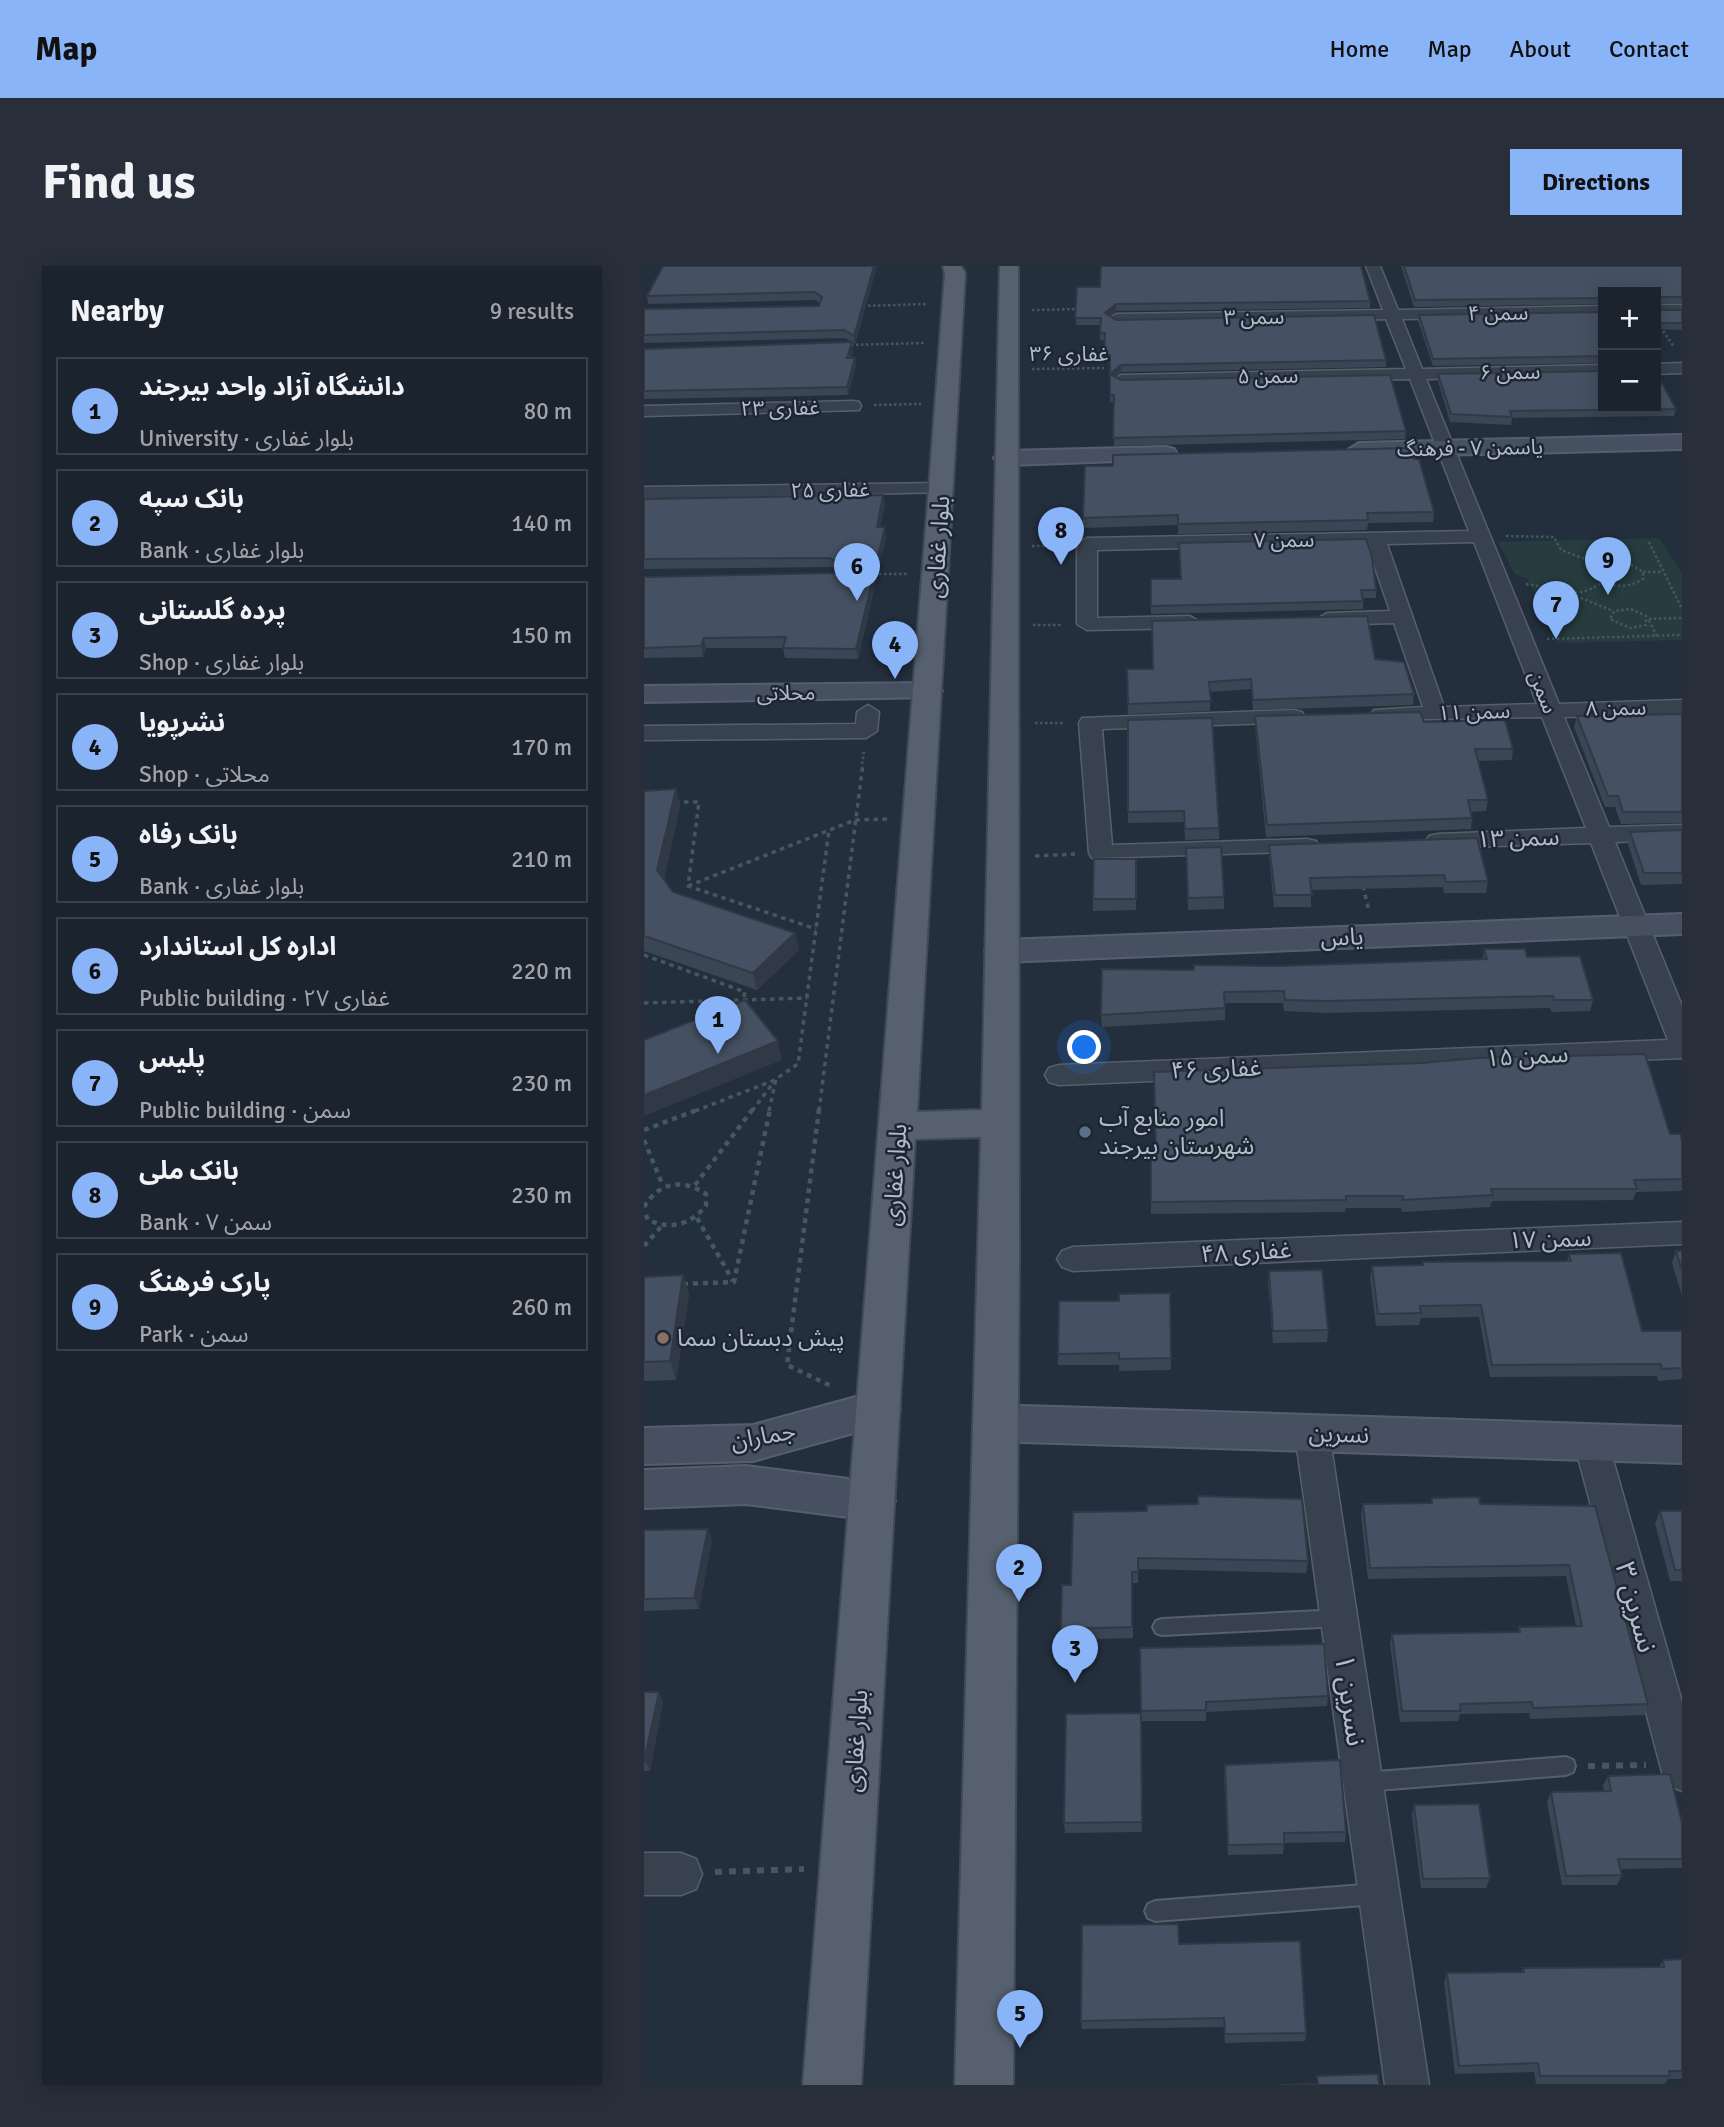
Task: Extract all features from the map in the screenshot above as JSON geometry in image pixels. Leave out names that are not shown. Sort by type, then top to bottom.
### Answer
[{"type":"main road","points":[[984,2085],[1002,951],[1007,310],[1004,268]]},
{"type":"main road","name":"بلوار غفاری","points":[[832,2085],[950,343],[957,277]]},
{"type":"main road","points":[[898,1126],[1000,1123]]},
{"type":"street","name":"سمن","points":[[1373,266],[1682,1040]]},
{"type":"street","points":[[1661,310],[1682,310]]},
{"type":"street","name":"سمن ۴","points":[[1392,314],[1598,311]]},
{"type":"street","name":"سمن ۳","points":[[1116,320],[1392,314]]},
{"type":"street","points":[[1661,369],[1682,369]]},
{"type":"street","name":"سمن ۶","points":[[1416,373],[1598,370]]},
{"type":"street","name":"سمن ۵","points":[[1121,380],[1416,373]]},
{"type":"street","name":"غفاری ۲۳","points":[[644,411],[853,406]]},
{"type":"street","name":"یاسمن ۷ - فرهنگ","points":[[1336,451],[1682,442]]},
{"type":"street","points":[[1006,458],[1186,454]]},
{"type":"street","name":"غفاری ۲۵","points":[[644,493],[942,488]]},
{"type":"street","name":"سمن ۷","points":[[1087,544],[1481,536]]},
{"type":"street","points":[[1375,538],[1436,714]]},
{"type":"street","points":[[1087,544],[1087,624],[1210,621]]},
{"type":"street","points":[[1306,619],[1402,617]]},
{"type":"street","name":"محلاتی","points":[[644,694],[927,701]]},
{"type":"street","name":"محلاتی","points":[[644,715],[729,723],[867,721],[927,701]]},
{"type":"street","name":"سمن ۸","points":[[1550,710],[1682,707]]},
{"type":"street","name":"سمن ۱۱","points":[[1354,716],[1550,710]]},
{"type":"street","points":[[1313,716],[1090,723],[1101,853],[1325,845]]},
{"type":"street","points":[[644,733],[729,723]]},
{"type":"street","name":"سمن ۱۳","points":[[1421,842],[1682,832]]},
{"type":"street","name":"یاس","points":[[1002,951],[1682,924]]},
{"type":"street","name":"سمن ۱۵","points":[[1373,1063],[1682,1049]]},
{"type":"street","name":"غفاری ۴۶","points":[[1059,1075],[1373,1063]]},
{"type":"street","name":"سمن ۱۷","points":[[1418,1244],[1682,1233]]},
{"type":"street","name":"غفاری ۴۸","points":[[1073,1259],[1418,1244]]},
{"type":"street","name":"جماران","points":[[651,1467],[878,1409]]},
{"type":"street","name":"نسرین","points":[[996,1423],[1682,1445]]},
{"type":"street","name":"نسرین ۱","points":[[1312,1433],[1407,2085]]},
{"type":"street","name":"نسرین ۳","points":[[1591,1442],[1681,1768]]},
{"type":"street","name":"جماران","points":[[651,1467],[746,1485],[872,1501]]},
{"type":"lane","points":[[1162,1627],[1339,1618]]},
{"type":"lane","points":[[1363,1782],[1566,1766]]},
{"type":"lane","points":[[1155,1910],[1379,1894]]},
{"type":"path","points":[[856,306],[957,277]]},
{"type":"path","points":[[1007,310],[1115,309],[1116,320]]},
{"type":"path","points":[[1662,329],[1675,349]]},
{"type":"path","points":[[845,345],[950,343]]},
{"type":"path","name":"غفاری ۳۶","points":[[1006,369],[1120,368],[1121,380]]},
{"type":"path","points":[[853,406],[947,404]]},
{"type":"path","points":[[1481,536],[1554,537],[1561,550],[1599,564],[1623,563],[1643,572],[1664,572]]},
{"type":"path","points":[[1649,542],[1682,608]]},
{"type":"path","points":[[1005,547],[1087,544]]},
{"type":"path","points":[[1599,564],[1592,571],[1603,582],[1634,585],[1643,579],[1643,572]]},
{"type":"path","points":[[870,575],[936,573]]},
{"type":"path","points":[[1500,585],[1530,584],[1560,595],[1587,594],[1603,582]]},
{"type":"path","points":[[1572,594],[1614,611],[1631,610],[1648,619],[1682,618]]},
{"type":"path","points":[[1614,611],[1610,620],[1623,627],[1642,627],[1648,619]]},
{"type":"path","points":[[1648,619],[1657,636]]},
{"type":"path","points":[[1004,626],[1087,624]]},
{"type":"path","points":[[1543,639],[1682,635]]},
{"type":"path","points":[[867,721],[786,1365],[878,1409]]},
{"type":"path","points":[[1004,722],[1090,723]]},
{"type":"path","points":[[672,803],[699,802],[688,886]]},
{"type":"path","points":[[688,886],[855,820],[919,818]]},
{"type":"path","points":[[644,1130],[776,1079],[798,1064],[829,830]]},
{"type":"path","points":[[1003,857],[1101,853]]},
{"type":"path","points":[[1362,884],[1375,936]]},
{"type":"path","points":[[688,886],[816,929]]},
{"type":"path","points":[[644,955],[745,992],[742,1009]]},
{"type":"path","points":[[644,1003],[807,998]]},
{"type":"path","points":[[695,1185],[776,1079]]},
{"type":"path","points":[[734,1282],[776,1079]]},
{"type":"path","points":[[644,1140],[663,1186]]},
{"type":"path","points":[[680,1182],[695,1185],[706,1194],[706,1206],[696,1218],[680,1227],[661,1227],[648,1220],[644,1208],[649,1195],[663,1186],[680,1182]]},
{"type":"path","points":[[696,1218],[734,1282]]},
{"type":"path","points":[[644,1246],[661,1227]]},
{"type":"path","points":[[670,1285],[734,1282]]},
{"type":"path","points":[[1566,1766],[1681,1768]]},
{"type":"path","points":[[662,1874],[847,1867]]},
{"type":"green space","points":[[1659,538],[1682,573],[1682,640],[1556,643],[1528,579],[1514,573],[1498,542]]},
{"type":"building","points":[[663,266],[874,266],[854,336],[844,330],[644,335],[644,309],[819,306],[822,297],[814,292],[647,296]]},
{"type":"building","points":[[1101,266],[1361,266],[1370,301],[1116,304],[1105,313],[1116,320],[1374,315],[1386,360],[1121,365],[1110,374],[1110,355],[1104,355],[1105,333],[1100,333],[1101,318],[1075,318],[1077,287],[1100,287]]},
{"type":"building","points":[[1404,266],[1682,266],[1682,297],[1661,297],[1661,287],[1598,287],[1598,298],[1415,300]]},
{"type":"building","points":[[1661,310],[1682,310],[1682,323],[1661,323]]},
{"type":"building","points":[[1598,312],[1598,356],[1433,359],[1419,315]]},
{"type":"building","points":[[852,342],[847,358],[855,358],[847,387],[644,391],[644,349]]},
{"type":"building","points":[[1598,371],[1598,410],[1510,411],[1512,417],[1451,414],[1438,374]]},
{"type":"building","points":[[1110,374],[1121,380],[1390,375],[1406,431],[1113,438],[1114,395],[1110,395]]},
{"type":"building","points":[[1661,381],[1676,409],[1661,409]]},
{"type":"building","points":[[1411,448],[1414,459],[1419,459],[1434,512],[1367,513],[1368,520],[1178,524],[1178,515],[1083,518],[1085,466],[1113,466],[1113,455]]},
{"type":"building","points":[[883,495],[877,527],[885,527],[856,649],[783,648],[786,637],[704,638],[701,646],[644,648],[644,577],[837,573],[842,565],[830,558],[644,559],[644,499]]},
{"type":"building","points":[[1366,539],[1372,557],[1376,590],[1361,590],[1363,601],[1151,606],[1151,579],[1181,579],[1179,543]]},
{"type":"building","points":[[1367,616],[1375,659],[1404,662],[1414,694],[1253,700],[1251,679],[1209,682],[1211,701],[1128,704],[1127,669],[1153,669],[1152,621]]},
{"type":"building","points":[[1420,712],[1424,722],[1505,720],[1513,749],[1475,749],[1488,800],[1468,800],[1472,818],[1267,825],[1255,716]]},
{"type":"building","points":[[1682,714],[1682,812],[1623,812],[1618,796],[1608,796],[1577,716]]},
{"type":"building","points":[[1212,718],[1219,828],[1185,829],[1184,811],[1128,812],[1128,720]]},
{"type":"building","points":[[676,789],[657,870],[673,892],[795,933],[753,973],[644,936],[644,791]]},
{"type":"building","points":[[1682,830],[1682,873],[1644,873],[1630,832]]},
{"type":"building","points":[[1477,838],[1488,881],[1446,882],[1444,875],[1310,878],[1312,895],[1275,895],[1269,845]]},
{"type":"building","points":[[1221,847],[1224,897],[1188,898],[1186,848]]},
{"type":"building","points":[[1094,859],[1136,859],[1136,899],[1093,899]]},
{"type":"building","points":[[1484,949],[1525,949],[1527,957],[1580,956],[1593,1000],[1554,1000],[1553,996],[1325,1001],[1285,1000],[1284,991],[1224,992],[1225,1008],[1101,1015],[1102,969],[1194,970],[1194,965],[1281,966],[1487,959]]},
{"type":"building","points":[[745,1000],[778,1041],[644,1095],[644,1040]]},
{"type":"building","points":[[1645,1054],[1670,1134],[1680,1134],[1682,1179],[1634,1180],[1637,1189],[1491,1189],[1493,1195],[1403,1200],[1403,1196],[1346,1196],[1346,1200],[1151,1202],[1151,1154],[1156,1154],[1154,1072],[1422,1063],[1477,1058]]},
{"type":"building","points":[[1676,1251],[1682,1251],[1682,1271]]},
{"type":"building","points":[[1621,1253],[1642,1331],[1682,1331],[1682,1368],[1662,1369],[1661,1364],[1492,1365],[1481,1305],[1420,1306],[1421,1313],[1378,1314],[1372,1266],[1423,1265],[1423,1262],[1571,1261],[1569,1254]]},
{"type":"building","points":[[1322,1270],[1328,1330],[1273,1331],[1269,1271]]},
{"type":"building","name":"پیش دبستان سما","points":[[683,1275],[670,1361],[644,1362],[644,1277]]},
{"type":"building","points":[[1170,1293],[1171,1358],[1119,1359],[1119,1353],[1058,1354],[1059,1301],[1119,1301],[1119,1294]]},
{"type":"building","points":[[1198,1496],[1302,1499],[1308,1561],[1138,1558],[1138,1572],[1132,1572],[1132,1627],[1061,1629],[1062,1585],[1071,1585],[1073,1512],[1147,1511],[1147,1505],[1198,1504]]},
{"type":"building","points":[[1479,1497],[1480,1504],[1595,1506],[1648,1704],[1533,1708],[1532,1702],[1460,1704],[1461,1711],[1402,1711],[1392,1634],[1520,1632],[1519,1627],[1582,1626],[1569,1565],[1370,1568],[1363,1504],[1432,1503],[1432,1498]]},
{"type":"building","points":[[1660,1511],[1682,1511],[1682,1570],[1675,1570]]},
{"type":"building","points":[[708,1529],[694,1598],[644,1599],[644,1530]]},
{"type":"building","points":[[1324,1644],[1328,1696],[1206,1702],[1206,1710],[1141,1711],[1140,1648]]},
{"type":"building","points":[[644,1692],[659,1692],[644,1761]]},
{"type":"building","points":[[1141,1713],[1142,1822],[1064,1823],[1066,1714]]},
{"type":"building","points":[[1340,1760],[1346,1832],[1284,1833],[1284,1844],[1228,1845],[1225,1765]]},
{"type":"building","points":[[1670,1774],[1682,1823],[1682,1859],[1618,1859],[1622,1875],[1566,1876],[1551,1792],[1611,1791],[1608,1776]]},
{"type":"building","points":[[1479,1804],[1490,1878],[1423,1879],[1414,1805]]},
{"type":"building","points":[[1178,1924],[1179,1944],[1300,1941],[1306,2033],[1225,2034],[1224,2018],[1081,2021],[1082,1925]]},
{"type":"building","points":[[1682,1959],[1682,2071],[1669,2071],[1670,2076],[1540,2076],[1538,2063],[1459,2066],[1447,1973],[1524,1972],[1523,1968],[1664,1967],[1663,1960]]},
{"type":"building","points":[[1378,2074],[1379,2085],[1281,2085],[1318,2084],[1317,2076]]},
{"type":"place","name":"بانک ملی","points":[[1061,565]]},
{"type":"place","name":"پارک فرهنگ","points":[[1608,595]]},
{"type":"place","name":"اداره کل استاندارد","points":[[857,601]]},
{"type":"place","name":"پلیس","points":[[1556,639]]},
{"type":"place","name":"نشرپویا","points":[[895,679]]},
{"type":"place","name":"دانشگاه آزاد واحد بیرجند","points":[[718,1054]]},
{"type":"place","name":"امور منابع آب شهرستان بیرجند","points":[[1085,1132]]},
{"type":"place","name":"پیش دبستان سما","points":[[663,1338]]},
{"type":"place","name":"بانک سپه","points":[[1019,1602]]},
{"type":"place","name":"پرده گلستانی","points":[[1075,1683]]},
{"type":"place","name":"بانک رفاه","points":[[1020,2048]]}]
